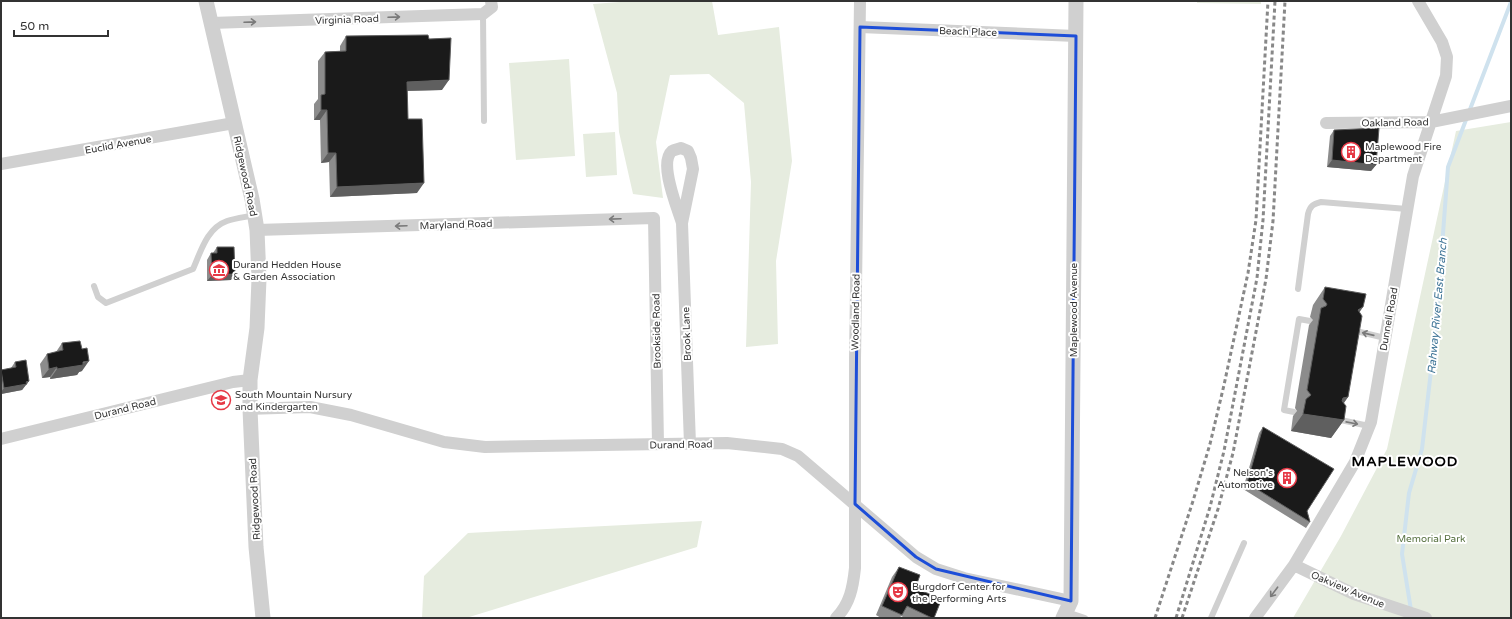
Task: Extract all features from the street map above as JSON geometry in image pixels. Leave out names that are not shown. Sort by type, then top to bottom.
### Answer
[{"type":"street","name":"Ridgewood Road","points":[[206,1],[255,215],[257,230],[259,279],[257,328],[250,380],[250,408],[256,547],[263,618]]},
{"type":"street","points":[[483,14],[492,6],[491,1]]},
{"type":"street","name":"Woodland Road","points":[[836,618],[846,606],[853,584],[860,1]]},
{"type":"street","name":"Maplewood Avenue","points":[[1067,610],[1076,1]]},
{"type":"street","name":"Dunnell Road","points":[[1255,618],[1294,565],[1355,462],[1369,426],[1413,176],[1446,76],[1447,57],[1442,42],[1418,1]]},
{"type":"street","name":"Virginia Road","points":[[211,23],[483,14]]},
{"type":"street","name":"Beach Place","points":[[860,27],[1076,36]]},
{"type":"street","name":"Oakland Road","points":[[1326,123],[1431,122],[1511,106]]},
{"type":"street","name":"Euclid Avenue","points":[[1,164],[234,124]]},
{"type":"street","name":"Brook Lane","points":[[682,223],[667,174],[667,158],[672,151],[681,148],[688,151],[692,158],[693,169],[682,223],[690,444]]},
{"type":"street","name":"Maryland Road","points":[[257,230],[654,218]]},
{"type":"street","name":"Brookside Road","points":[[654,218],[658,444]]},
{"type":"street","name":"Durand Road","points":[[1,439],[225,384],[250,380]]},
{"type":"street","name":"Durand Road","points":[[250,408],[310,407],[351,415],[444,442],[485,447],[726,443],[782,449],[798,456],[916,556],[936,569],[1067,610]]},
{"type":"street","name":"Oakview Avenue","points":[[1294,565],[1354,594],[1423,617]]},
{"type":"lane","points":[[483,14],[484,121]]},
{"type":"lane","points":[[1298,289],[1308,214],[1314,204],[1321,202],[1407,209]]},
{"type":"lane","points":[[94,286],[98,297],[106,303],[179,275],[193,268],[207,237],[217,227],[226,221],[255,215]]},
{"type":"lane","points":[[1294,412],[1284,410],[1299,319],[1310,321]]},
{"type":"lane","points":[[1350,330],[1385,338]]},
{"type":"lane","points":[[1334,419],[1369,426]]},
{"type":"lane","points":[[1211,618],[1244,543]]},
{"type":"lane","points":[[1067,610],[1085,618]]},
{"type":"highlighted area","points":[[860,27],[1076,36],[1071,601],[936,569],[916,557],[855,504]]},
{"type":"green space","points":[[633,1],[712,1],[718,35],[779,27],[792,161],[776,261],[778,344],[746,347],[751,182],[744,103],[709,74],[670,75],[656,142],[663,198],[633,194],[619,132],[617,93],[593,4]]},
{"type":"green space","points":[[1197,1],[1261,1],[1261,4],[1197,3]]},
{"type":"green space","points":[[569,59],[575,156],[516,160],[509,63]]},
{"type":"green space","name":"Memorial Park","points":[[1511,122],[1511,618],[1293,618],[1341,536],[1387,449],[1456,131]]},
{"type":"green space","points":[[615,132],[617,175],[586,177],[583,134]]},
{"type":"green space","points":[[702,521],[697,547],[466,618],[422,618],[424,576],[468,533]]},
{"type":"building","points":[[428,35],[429,39],[451,38],[449,80],[407,82],[408,119],[422,119],[424,183],[337,187],[336,153],[328,153],[327,110],[321,110],[321,95],[325,94],[325,52],[346,51],[346,36]]},
{"type":"building","name":"Maplewood Fire Department","points":[[1379,128],[1376,165],[1332,160],[1334,130]]},
{"type":"building","name":"Durand Hedden House & Garden Association","points":[[217,247],[234,247],[235,274],[212,275],[211,253],[217,253]]},
{"type":"building","points":[[1325,287],[1366,294],[1363,307],[1358,310],[1362,316],[1348,397],[1343,398],[1342,401],[1346,406],[1344,420],[1303,414],[1306,399],[1311,395],[1307,390],[1321,308],[1327,304],[1323,299]]},
{"type":"building","points":[[80,341],[82,349],[87,348],[89,361],[83,362],[83,365],[49,369],[47,354],[63,350],[62,343]]},
{"type":"building","points":[[26,360],[29,381],[26,382],[27,384],[4,388],[1,370],[16,367],[15,362]]},
{"type":"building","name":"Nelson's Automotive","points":[[1263,427],[1334,469],[1307,511],[1310,522],[1247,483]]},
{"type":"building","points":[[899,567],[920,575],[915,589],[942,598],[934,618],[907,606],[902,615],[882,606]]},
{"type":"waterway","name":"Rahway River East Branch","points":[[1411,610],[1402,554],[1409,493],[1422,449],[1436,327],[1448,167],[1511,2]]},
{"type":"railway","points":[[1155,618],[1210,444],[1248,273],[1256,220],[1268,1]]},
{"type":"railway","points":[[1176,618],[1210,507],[1224,451],[1257,278],[1263,220],[1275,1]]},
{"type":"railway","points":[[1182,618],[1218,509],[1233,453],[1266,279],[1273,221],[1285,1]]},
{"type":"place","name":"Maplewood Fire Department","points":[[1351,152]]},
{"type":"place","name":"Durand Hedden House & Garden Association","points":[[219,270]]},
{"type":"place","name":"South Mountain Nursury and Kindergarten","points":[[221,400]]},
{"type":"place","name":"Nelson's Automotive","points":[[1287,478]]},
{"type":"place","name":"Burgdorf Center for the Performing Arts","points":[[898,592]]},
{"type":"district","name":"MAPLEWOOD","points":[[1405,461]]}]
